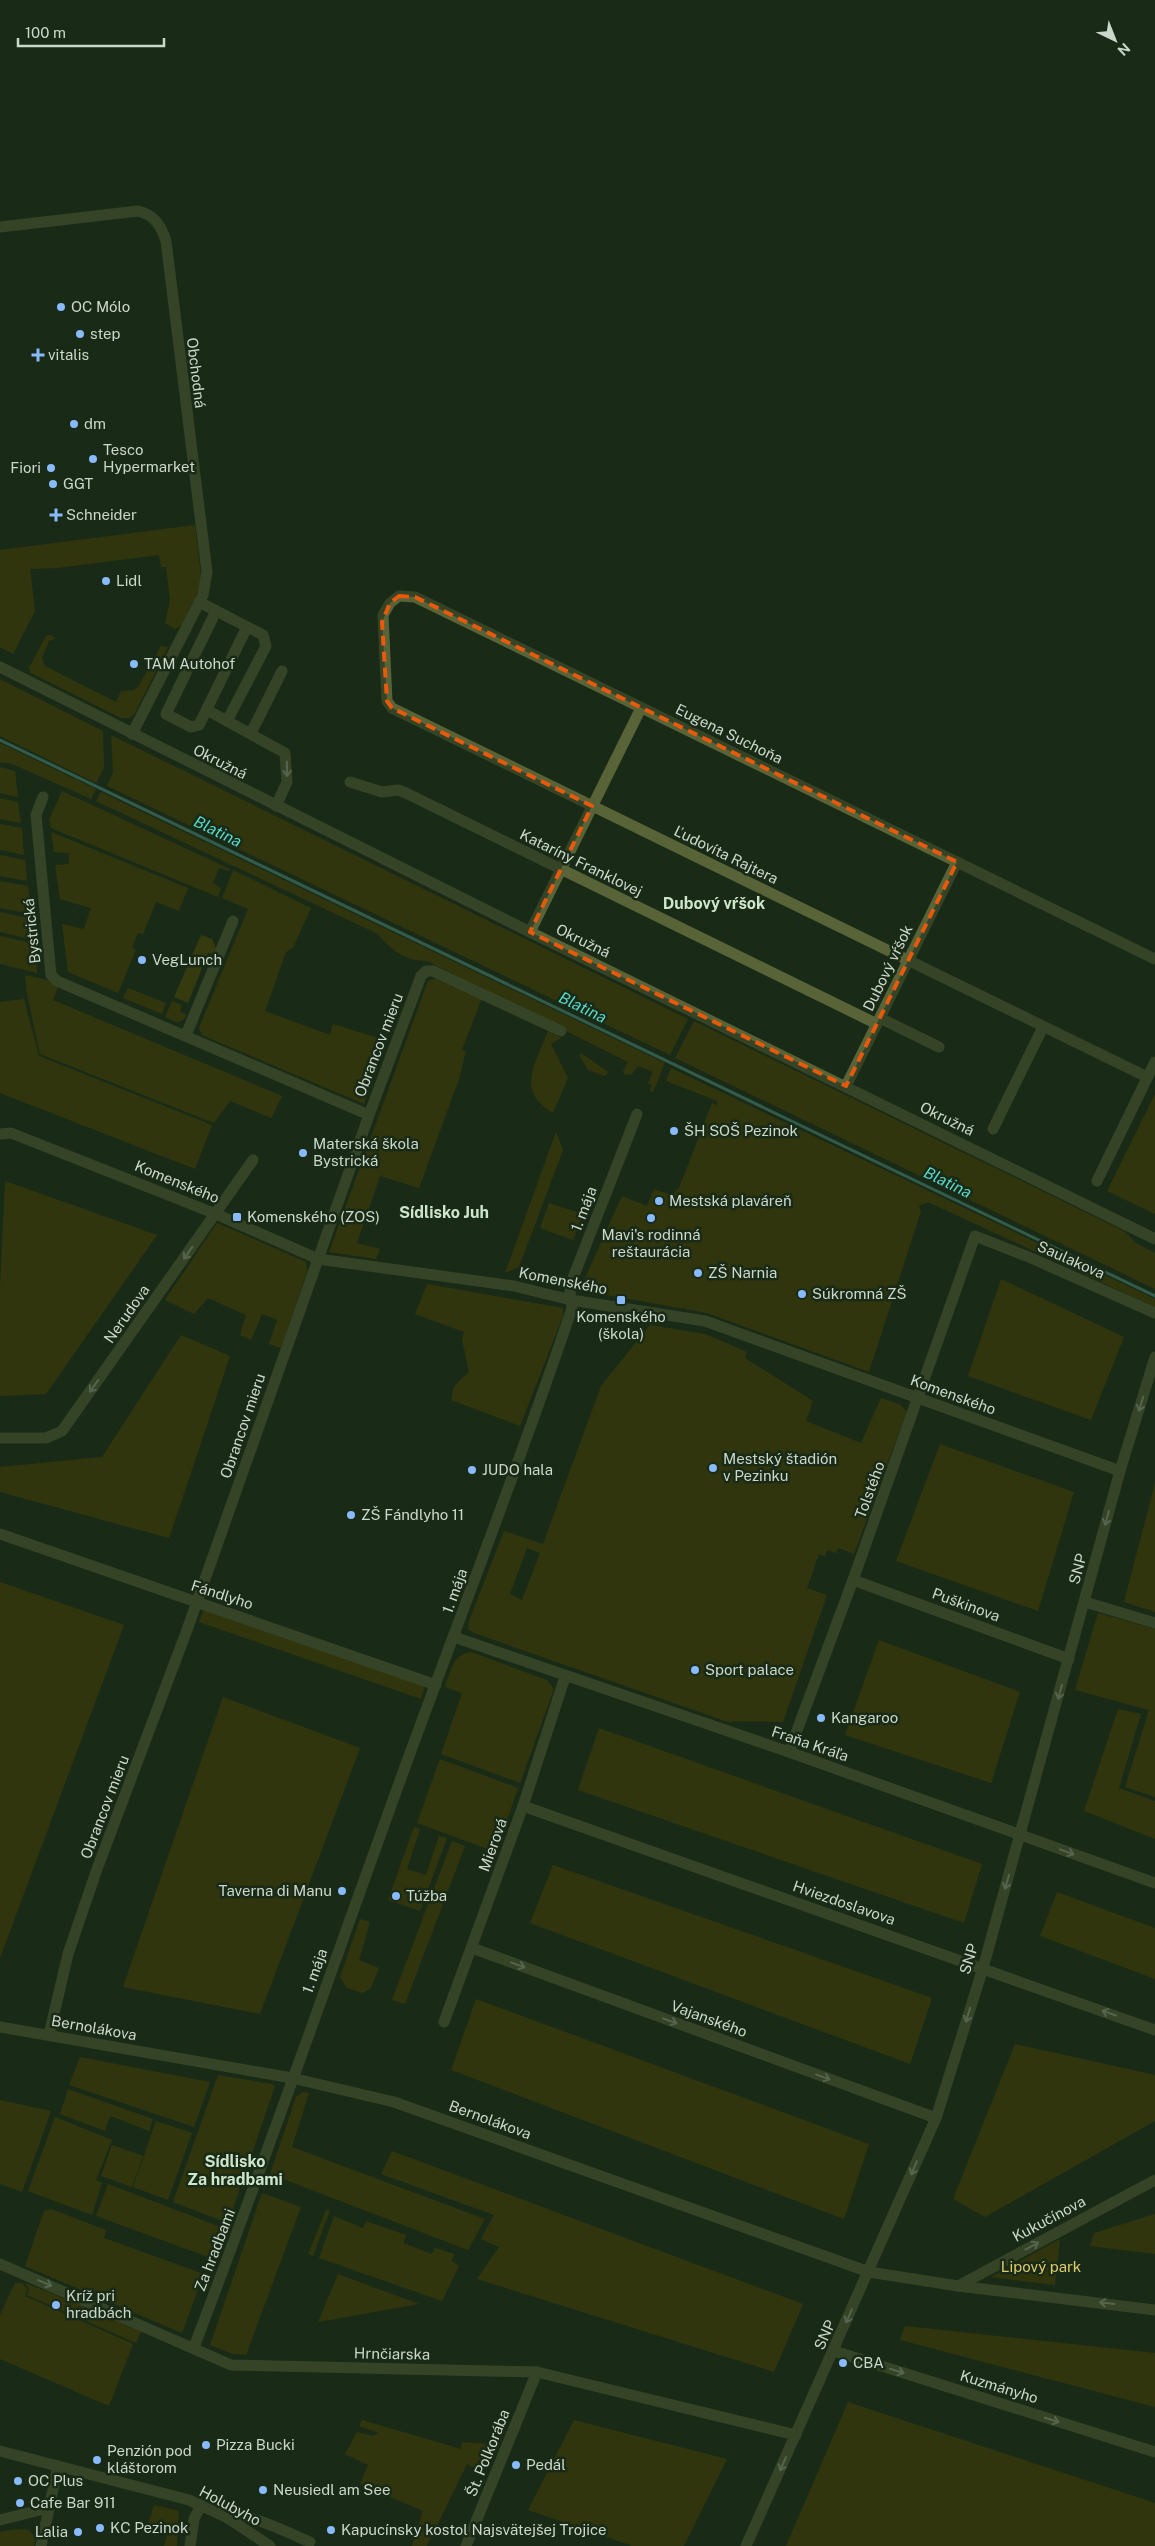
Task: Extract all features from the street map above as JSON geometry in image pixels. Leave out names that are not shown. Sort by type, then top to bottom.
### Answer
[{"type":"street","name":"Obchodná","points":[[0,227],[138,211],[146,213],[161,226],[166,241],[207,572],[206,584],[199,602],[132,734]]},
{"type":"street","name":"Eugena Suchoňa","points":[[395,710],[387,701],[383,615],[394,599],[407,595],[1155,959]]},
{"type":"street","points":[[199,602],[265,636],[266,646],[227,721]]},
{"type":"street","points":[[216,611],[166,714],[193,727],[199,725],[247,627]]},
{"type":"street","name":"Okružná","points":[[0,667],[530,932],[1155,1238]]},
{"type":"street","points":[[251,734],[282,671]]},
{"type":"street","points":[[160,680],[178,689]]},
{"type":"street","points":[[530,932],[641,708]]},
{"type":"street","points":[[207,710],[281,750],[286,755],[287,782],[276,806]]},
{"type":"street","name":"Ľudovíta Rajtera","points":[[395,710],[1147,1077]]},
{"type":"street","name":"Kataríny Franklovej","points":[[350,782],[382,792],[398,790],[560,870],[939,1048]]},
{"type":"street","name":"Bystrická","points":[[43,798],[36,815],[51,975],[64,985],[186,1035],[369,1115]]},
{"type":"street","name":"Dubový vŕšok","points":[[846,1086],[957,862]]},
{"type":"street","points":[[186,1035],[233,921]]},
{"type":"street","name":"Obrancov mieru","points":[[49,2035],[68,1954],[97,1869],[197,1601],[369,1115],[421,976],[426,971],[434,971],[561,1031]]},
{"type":"street","points":[[993,1129],[1043,1027]]},
{"type":"street","points":[[1097,1181],[1155,1062]]},
{"type":"street","name":"1. mája","points":[[292,2078],[555,1360],[572,1308],[571,1283],[637,1114]]},
{"type":"street","name":"Komenského","points":[[0,1134],[11,1133],[216,1214],[318,1258],[514,1286],[571,1300],[705,1322],[1120,1471]]},
{"type":"street","name":"Nerudova","points":[[0,1438],[46,1438],[62,1431],[253,1160]]},
{"type":"street","name":"Saulakova","points":[[975,1236],[1031,1258],[1155,1313]]},
{"type":"street","name":"Tolstého","points":[[789,1752],[919,1398],[975,1236]]},
{"type":"street","name":"SNP","points":[[746,2546],[834,2352],[936,2118],[983,1968],[1120,1471],[1155,1357]]},
{"type":"street","name":"Fándlyho","points":[[0,1534],[436,1685]]},
{"type":"street","name":"Puškinova","points":[[853,1580],[1069,1659]]},
{"type":"street","points":[[1085,1602],[1155,1623]]},
{"type":"street","name":"Fraňa Kráľa","points":[[454,1637],[789,1752],[1155,1883]]},
{"type":"street","name":"Mierová","points":[[444,2022],[523,1806],[565,1676]]},
{"type":"street","name":"Hviezdoslavova","points":[[523,1806],[1155,2030]]},
{"type":"street","name":"Vajanského","points":[[472,1948],[936,2118]]},
{"type":"street","name":"Bernolákova","points":[[0,2027],[292,2078],[394,2102],[869,2272],[958,2286],[1155,2310]]},
{"type":"street","name":"Za hradbami","points":[[194,2347],[257,2183],[292,2078]]},
{"type":"street","name":"Kukučínova","points":[[958,2286],[1155,2180]]},
{"type":"street","name":"Hrnčiarska","points":[[0,2264],[194,2347],[231,2365],[537,2372],[796,2435]]},
{"type":"street","name":"Kuzmányho","points":[[834,2352],[1155,2452]]},
{"type":"street","name":"Št. Polkorába","points":[[466,2546],[537,2372]]},
{"type":"street","name":"Holubyho","points":[[0,2451],[201,2504],[226,2517],[270,2546]]},
{"type":"street","points":[[41,2546],[58,2466]]},
{"type":"street","points":[[190,2546],[194,2519],[201,2504]]},
{"type":"street","points":[[0,2520],[48,2508]]},
{"type":"street","points":[[226,2517],[234,2515],[250,2518],[310,2542]]},
{"type":"highlighted area","points":[[399,596],[415,597],[957,862],[846,1086],[530,932],[592,806],[392,708],[387,701],[382,622],[390,603]]},
{"type":"green space","points":[[195,525],[201,576],[200,587],[182,625],[175,629],[165,623],[170,600],[166,567],[161,567],[159,555],[57,568],[30,569],[35,611],[13,654],[0,647],[0,550]]},
{"type":"green space","points":[[52,635],[55,639],[49,641],[42,658],[45,666],[116,702],[121,691],[133,690],[138,687],[161,646],[168,647],[135,713],[129,718],[121,718],[31,673],[28,665],[30,666],[46,636]]},
{"type":"green space","points":[[0,679],[103,731],[104,768],[96,783],[0,736]]},
{"type":"green space","points":[[111,735],[688,1019],[670,1055],[107,786],[113,772]]},
{"type":"green space","points":[[0,743],[96,789],[91,799],[10,763],[0,763]]},
{"type":"green space","points":[[0,767],[15,771],[18,797],[0,793]]},
{"type":"green space","points":[[62,791],[230,869],[229,871],[219,868],[213,883],[221,888],[218,897],[51,828],[49,820]]},
{"type":"green space","points":[[101,792],[665,1063],[653,1092],[650,1091],[652,1085],[648,1083],[653,1072],[638,1066],[632,1074],[625,1075],[623,1071],[628,1062],[427,961],[412,959],[399,954],[378,934],[96,801]]},
{"type":"green space","points":[[0,798],[18,802],[21,823],[0,819]]},
{"type":"green space","points":[[0,824],[22,828],[24,855],[0,850]]},
{"type":"green space","points":[[51,832],[188,888],[179,911],[156,902],[143,934],[138,933],[132,948],[136,950],[118,993],[68,972],[62,924],[84,929],[91,908],[60,899],[55,865],[69,864],[69,853],[54,852]]},
{"type":"green space","points":[[0,855],[25,860],[27,881],[0,876]]},
{"type":"green space","points":[[233,870],[311,908],[293,948],[286,952],[265,1011],[330,1035],[333,1024],[378,1038],[384,1042],[364,1104],[202,1035],[199,1028],[248,909],[222,898]]},
{"type":"green space","points":[[0,881],[28,886],[31,914],[0,908]]},
{"type":"green space","points":[[0,912],[32,919],[34,940],[0,932]]},
{"type":"green space","points":[[0,936],[35,944],[37,973],[0,964]]},
{"type":"green space","points":[[25,975],[47,980],[58,987],[53,1000],[282,1096],[271,1118],[230,1101],[214,1123],[40,1054],[27,994]]},
{"type":"green space","points":[[437,978],[482,998],[462,1050],[466,1051],[459,1079],[419,1188],[380,1176],[357,1243],[380,1249],[376,1259],[329,1252],[428,981]]},
{"type":"green space","points":[[128,988],[166,1003],[162,1014],[123,998]]},
{"type":"green space","points":[[24,999],[39,1056],[212,1125],[195,1169],[0,1093],[0,1002]]},
{"type":"green space","points":[[172,1001],[182,1005],[180,1012],[187,1015],[182,1021],[176,1022],[165,1017]]},
{"type":"green space","points":[[694,1021],[1124,1231],[1136,1243],[1155,1253],[1155,1289],[675,1058]]},
{"type":"green space","points":[[548,1031],[561,1038],[551,1044],[568,1078],[553,1113],[541,1104],[534,1095],[532,1086],[534,1065]]},
{"type":"green space","points":[[581,1053],[607,1071],[607,1074],[604,1076],[588,1070],[579,1055]]},
{"type":"green space","points":[[671,1068],[1155,1299],[1155,1307],[928,1202],[919,1206],[921,1211],[869,1372],[707,1313],[607,1295],[582,1285],[622,1196],[647,1206],[654,1189],[671,1195],[679,1188],[712,1103],[717,1105],[717,1101],[666,1081]]},
{"type":"green space","points":[[1155,1094],[1155,1214],[1107,1191]]},
{"type":"green space","points":[[556,1132],[563,1150],[519,1267],[505,1273]]},
{"type":"green space","points":[[5,1181],[157,1235],[46,1394],[0,1396],[0,1287]]},
{"type":"green space","points":[[549,1203],[583,1214],[573,1240],[540,1228]]},
{"type":"green space","points":[[217,1223],[306,1262],[307,1272],[281,1348],[269,1344],[277,1320],[262,1314],[251,1340],[240,1335],[246,1315],[208,1298],[194,1314],[165,1300]]},
{"type":"green space","points":[[1001,1279],[1124,1337],[1091,1420],[968,1376]]},
{"type":"green space","points":[[427,1284],[563,1308],[563,1316],[520,1426],[451,1400],[454,1386],[469,1372],[462,1339],[464,1332],[415,1314]]},
{"type":"green space","points":[[650,1325],[705,1334],[747,1352],[745,1358],[813,1401],[806,1421],[861,1443],[881,1398],[899,1404],[907,1411],[854,1554],[838,1548],[836,1553],[827,1550],[825,1556],[819,1554],[807,1588],[827,1595],[783,1722],[732,1721],[731,1723],[474,1633],[468,1629],[469,1621],[504,1531],[543,1544],[601,1386]],"holes":[[[527,1548],[540,1553],[522,1600],[510,1594]]]},
{"type":"green space","points":[[181,1335],[230,1356],[169,1538],[0,1492],[0,1467],[102,1457]]},
{"type":"green space","points":[[940,1444],[1074,1492],[1038,1611],[896,1561]]},
{"type":"green space","points":[[1155,1483],[1155,1612],[1124,1602]]},
{"type":"green space","points":[[0,1582],[124,1625],[0,1958]]},
{"type":"green space","points":[[204,1609],[425,1686],[421,1699],[199,1622]]},
{"type":"green space","points":[[1098,1613],[1155,1629],[1155,1797],[1125,1787],[1149,1710],[1075,1690]]},
{"type":"green space","points":[[879,1640],[1020,1692],[991,1783],[845,1735]]},
{"type":"green space","points":[[471,1652],[547,1680],[554,1689],[520,1783],[441,1754],[462,1693],[445,1687],[456,1660],[465,1653]]},
{"type":"green space","points":[[223,1697],[360,1748],[260,2014],[123,1987]]},
{"type":"green space","points":[[1118,1709],[1141,1714],[1119,1788],[1155,1801],[1155,1839],[1084,1811]]},
{"type":"green space","points":[[599,1728],[982,1864],[964,1923],[578,1790]]},
{"type":"green space","points":[[440,1759],[518,1788],[496,1852],[417,1823]]},
{"type":"green space","points":[[414,1827],[420,1829],[407,1869],[426,1875],[439,1836],[447,1838],[420,1911],[388,1900]]},
{"type":"green space","points":[[452,1841],[465,1846],[405,2004],[392,2000]]},
{"type":"green space","points":[[553,1865],[932,1998],[910,2064],[530,1923]]},
{"type":"green space","points":[[1057,1892],[1155,1928],[1155,1979],[1040,1936]]},
{"type":"green space","points":[[360,1919],[370,1922],[359,1960],[379,1968],[371,1988],[363,1993],[347,1988],[340,1977]]},
{"type":"green space","points":[[476,1999],[869,2144],[844,2219],[451,2070]]},
{"type":"green space","points":[[1015,2044],[1155,2075],[1155,2121],[985,2217],[953,2199]]},
{"type":"green space","points":[[80,2057],[210,2082],[194,2127],[69,2085]]},
{"type":"green space","points":[[218,2075],[275,2086],[228,2223],[173,2202]]},
{"type":"green space","points":[[68,2089],[153,2119],[149,2131],[110,2116],[105,2131],[60,2114]]},
{"type":"green space","points":[[303,2092],[309,2093],[292,2147],[485,2219],[468,2250],[270,2174],[296,2097]]},
{"type":"green space","points":[[0,2100],[51,2111],[22,2192],[0,2184]]},
{"type":"green space","points":[[55,2117],[112,2140],[96,2180],[102,2183],[92,2215],[28,2191]]},
{"type":"green space","points":[[156,2121],[192,2133],[168,2200],[133,2187]]},
{"type":"green space","points":[[112,2145],[143,2156],[132,2187],[101,2176]]},
{"type":"green space","points":[[392,2151],[803,2304],[774,2372],[477,2279],[499,2247],[481,2239],[494,2215],[381,2174]]},
{"type":"green space","points":[[108,2184],[226,2229],[216,2255],[211,2258],[96,2216]]},
{"type":"green space","points":[[262,2193],[301,2207],[246,2355],[233,2354],[210,2345]]},
{"type":"green space","points":[[51,2209],[106,2230],[104,2238],[204,2274],[182,2333],[25,2266],[44,2211]]},
{"type":"green space","points":[[326,2210],[330,2210],[313,2256],[308,2254]]},
{"type":"green space","points":[[1155,2214],[1155,2254],[1090,2246],[1094,2233]]},
{"type":"green space","points":[[334,2216],[363,2228],[366,2221],[406,2235],[403,2243],[432,2254],[435,2248],[454,2254],[452,2261],[459,2266],[442,2301],[319,2258]]},
{"type":"green space","name":"Lipový park","points":[[1060,2239],[1055,2285],[991,2277]]},
{"type":"green space","points":[[338,2274],[419,2304],[318,2322]]},
{"type":"green space","points":[[15,2283],[22,2283],[27,2289],[25,2296],[133,2344],[109,2406],[0,2359],[0,2315]]},
{"type":"green space","points":[[25,2283],[142,2329],[136,2343],[27,2295],[29,2289]]},
{"type":"green space","points":[[905,2326],[1155,2353],[1155,2407],[900,2340]]},
{"type":"green space","points":[[848,2402],[1155,2503],[1155,2546],[786,2546]]},
{"type":"green space","points":[[362,2420],[461,2449],[462,2442],[490,2444],[474,2468],[467,2464],[427,2546],[412,2546],[423,2511],[360,2484],[368,2465],[345,2454],[357,2432],[373,2436],[379,2433],[359,2426]]},
{"type":"green space","points":[[574,2420],[727,2459],[684,2546],[633,2546],[528,2510]]},
{"type":"green space","points":[[154,2505],[179,2511],[177,2546],[164,2546],[167,2536],[162,2529],[148,2524]]},
{"type":"green space","points":[[17,2529],[29,2530],[35,2538],[34,2546],[0,2546],[0,2532]]},
{"type":"shaded area","points":[[201,935],[212,939],[216,949],[215,955],[208,953],[188,1003],[174,997]]},
{"type":"waterway","name":"Blatina","points":[[0,740],[1155,1296]]},
{"type":"place","name":"OC Mólo","points":[[61,307]]},
{"type":"place","name":"step","points":[[80,334]]},
{"type":"place","name":"vitalis","points":[[38,355]]},
{"type":"place","name":"dm","points":[[74,424]]},
{"type":"place","name":"Tesco Hypermarket","points":[[93,459]]},
{"type":"place","name":"Fiori","points":[[51,468]]},
{"type":"place","name":"GGT","points":[[53,484]]},
{"type":"place","name":"Schneider","points":[[56,515]]},
{"type":"place","name":"Lidl","points":[[106,581]]},
{"type":"place","name":"TAM Autohof","points":[[134,664]]},
{"type":"place","name":"VegLunch","points":[[142,960]]},
{"type":"place","name":"ŠH SOŠ Pezinok","points":[[674,1131]]},
{"type":"place","name":"Materská škola Bystrická","points":[[303,1153]]},
{"type":"place","name":"Mestská plaváreň","points":[[659,1201]]},
{"type":"place","name":"Komenského (ZOS)","points":[[237,1217]]},
{"type":"place","name":"Mavi's rodinná reštaurácia","points":[[651,1218]]},
{"type":"place","name":"ZŠ Narnia","points":[[698,1273]]},
{"type":"place","name":"Súkromná ZŠ","points":[[802,1294]]},
{"type":"place","name":"Komenského (škola)","points":[[621,1300]]},
{"type":"place","name":"Mestský štadión v Pezinku","points":[[713,1468]]},
{"type":"place","name":"JUDO hala","points":[[472,1470]]},
{"type":"place","name":"ZŠ Fándlyho 11","points":[[351,1515]]},
{"type":"place","name":"Sport palace","points":[[695,1670]]},
{"type":"place","name":"Kangaroo","points":[[821,1718]]},
{"type":"place","name":"Taverna di Manu","points":[[342,1891]]},
{"type":"place","name":"Túžba","points":[[396,1896]]},
{"type":"place","name":"Kríž pri hradbách","points":[[56,2305]]},
{"type":"place","name":"CBA","points":[[843,2363]]},
{"type":"place","name":"Pizza Bucki","points":[[206,2445]]},
{"type":"place","name":"Penzión pod kláštorom","points":[[97,2460]]},
{"type":"place","name":"Pedál","points":[[516,2465]]},
{"type":"place","name":"OC Plus","points":[[18,2481]]},
{"type":"place","name":"Neusiedl am See","points":[[263,2490]]},
{"type":"place","name":"Cafe Bar 911","points":[[20,2503]]},
{"type":"place","name":"KC Pezinok","points":[[100,2528]]},
{"type":"place","name":"Kapucínsky kostol Najsvätejšej Trojice","points":[[331,2530]]},
{"type":"place","name":"Lalia","points":[[78,2532]]},
{"type":"district","name":"Dubový vŕšok","points":[[714,903]]},
{"type":"district","name":"Sídlisko Juh","points":[[444,1212]]},
{"type":"district","name":"Sídlisko Za hradbami","points":[[235,2170]]}]
